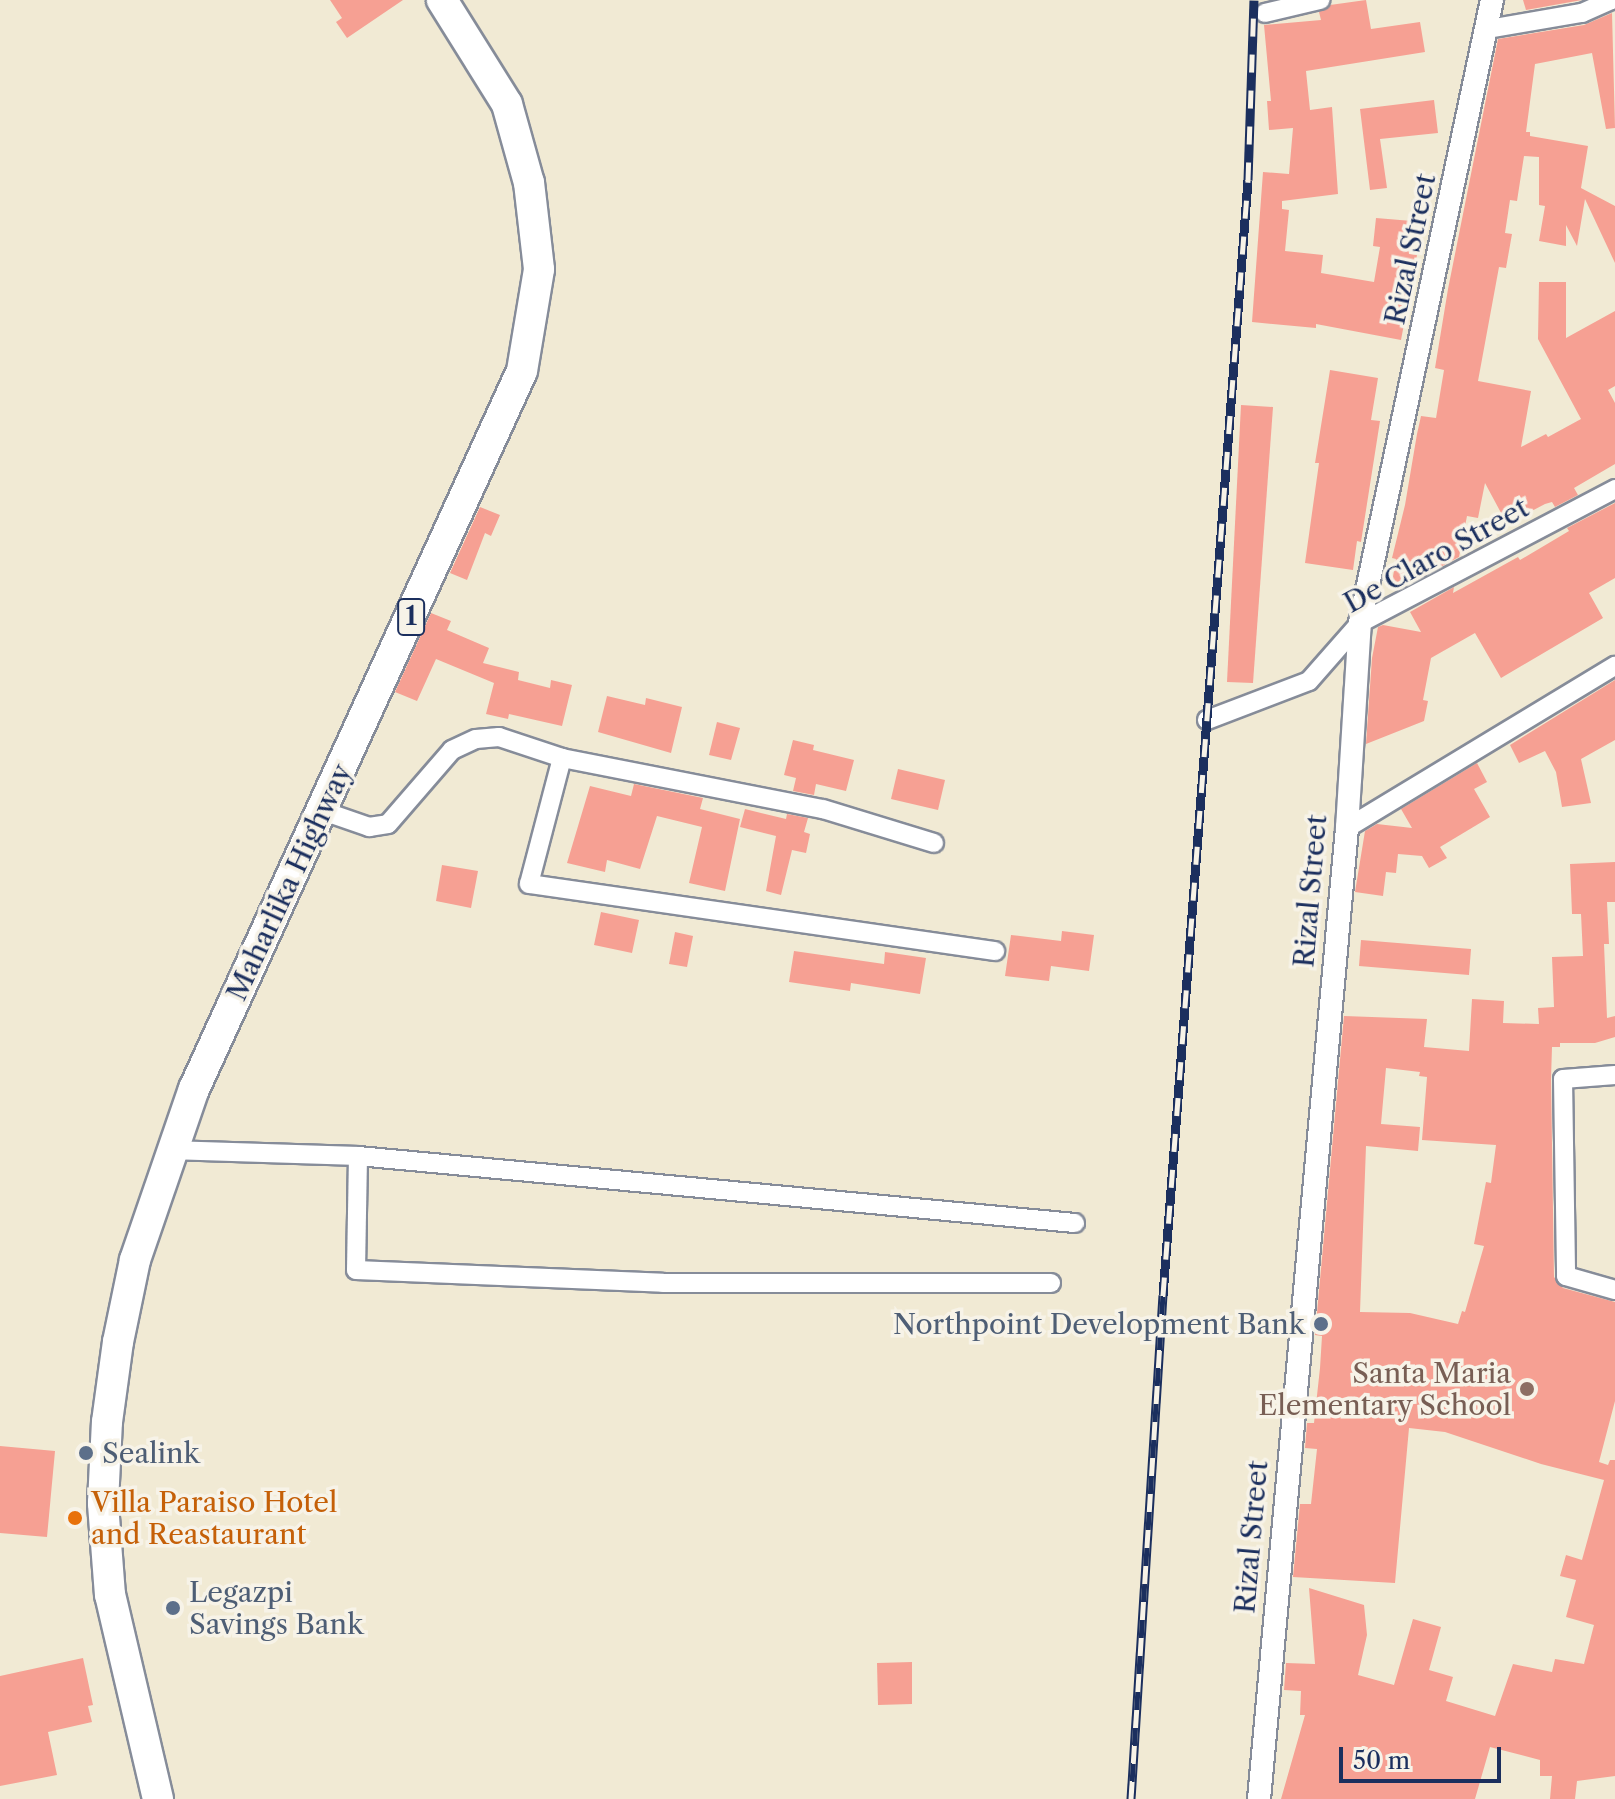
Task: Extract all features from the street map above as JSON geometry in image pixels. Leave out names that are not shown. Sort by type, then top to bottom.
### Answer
[{"type":"highway","name":"Maharlika Highway","points":[[158,1799],[110,1595],[103,1503],[107,1422],[118,1342],[135,1260],[170,1150],[194,1089],[522,371],[539,269],[529,183],[507,104],[442,0]]},
{"type":"street","points":[[1265,13],[1320,0]]},
{"type":"street","name":"Rizal Street","points":[[1259,1799],[1347,828],[1360,623],[1492,0]]},
{"type":"street","points":[[1488,29],[1582,13],[1611,0]]},
{"type":"street","name":"De Claro Street","points":[[1207,720],[1309,681],[1360,623],[1615,489]]},
{"type":"street","points":[[1347,828],[1615,666]]},
{"type":"street","points":[[323,811],[369,827],[388,824],[452,750],[476,739],[499,737],[562,758],[823,809],[934,843]]},
{"type":"street","points":[[562,758],[529,884],[995,951]]},
{"type":"street","points":[[1615,1075],[1563,1079],[1566,1276],[1615,1290]]},
{"type":"street","points":[[170,1150],[358,1156],[1075,1223]]},
{"type":"street","points":[[358,1156],[356,1270],[663,1283],[1051,1283]]},
{"type":"building","points":[[330,0],[403,0],[347,38],[336,22],[342,18]]},
{"type":"building","points":[[1366,0],[1371,29],[1420,22],[1425,52],[1306,71],[1310,110],[1332,107],[1338,194],[1282,201],[1282,209],[1289,210],[1285,251],[1323,255],[1321,273],[1374,282],[1380,247],[1373,246],[1376,218],[1412,221],[1409,254],[1417,255],[1401,340],[1316,324],[1316,328],[1252,322],[1263,172],[1289,174],[1293,128],[1269,130],[1267,101],[1271,101],[1264,25],[1321,20],[1319,12],[1330,5]]},
{"type":"building","points":[[1523,0],[1582,0],[1526,10]]},
{"type":"building","points":[[1612,13],[1615,128],[1606,129],[1592,53],[1535,64],[1526,132],[1530,132],[1530,136],[1588,146],[1581,188],[1615,206],[1615,263],[1585,199],[1577,246],[1566,225],[1566,246],[1539,241],[1545,206],[1539,205],[1539,157],[1524,156],[1517,201],[1510,200],[1505,233],[1512,234],[1506,268],[1499,267],[1478,381],[1531,391],[1521,447],[1546,434],[1548,437],[1581,419],[1538,339],[1539,282],[1566,282],[1566,338],[1615,311],[1615,386],[1608,390],[1615,403],[1615,464],[1574,488],[1578,495],[1555,507],[1552,502],[1545,504],[1507,524],[1485,483],[1478,518],[1467,516],[1459,557],[1399,589],[1391,588],[1396,559],[1392,558],[1421,416],[1436,418],[1444,370],[1435,368],[1498,39],[1584,25]]},
{"type":"building","points":[[1434,100],[1438,133],[1380,139],[1387,188],[1370,190],[1360,109]]},
{"type":"building","points":[[1330,370],[1378,378],[1371,420],[1380,421],[1361,542],[1357,541],[1353,570],[1305,563],[1319,463],[1315,463]]},
{"type":"building","points":[[1241,405],[1273,407],[1253,683],[1227,682]]},
{"type":"building","points":[[1615,503],[1615,578],[1589,593],[1603,618],[1501,678],[1475,633],[1431,658],[1423,700],[1428,701],[1424,721],[1366,744],[1372,658],[1378,627],[1383,625],[1421,632],[1410,612],[1454,587],[1453,593],[1518,557],[1520,560],[1569,531],[1567,528]]},
{"type":"building","points":[[480,507],[500,515],[491,536],[485,533],[467,580],[450,573]]},
{"type":"building","points":[[431,613],[451,621],[447,630],[489,648],[483,663],[519,672],[518,680],[550,688],[551,680],[572,685],[562,726],[509,714],[508,719],[486,714],[494,683],[436,659],[417,701],[395,692]]},
{"type":"building","points":[[1615,680],[1615,740],[1581,759],[1591,803],[1562,807],[1556,772],[1545,751],[1519,763],[1510,745]]},
{"type":"building","points":[[607,696],[645,705],[646,698],[682,707],[671,753],[598,732]]},
{"type":"building","points":[[717,722],[740,728],[731,760],[709,755]]},
{"type":"building","points":[[793,740],[814,745],[813,750],[854,760],[846,791],[816,784],[814,795],[793,791],[796,778],[784,775]]},
{"type":"building","points":[[1477,763],[1487,782],[1474,789],[1490,817],[1440,847],[1447,858],[1429,868],[1422,856],[1398,854],[1396,873],[1386,872],[1383,896],[1355,892],[1365,831],[1377,824],[1412,828],[1401,809]]},
{"type":"building","points":[[898,769],[945,780],[938,810],[891,799]]},
{"type":"building","points":[[634,784],[703,798],[700,809],[740,819],[725,891],[689,883],[702,827],[657,816],[640,869],[607,860],[605,872],[567,863],[590,786],[631,796]]},
{"type":"building","points":[[745,809],[786,819],[787,814],[808,818],[804,832],[810,834],[806,853],[792,850],[781,895],[766,891],[776,836],[740,827]]},
{"type":"building","points":[[1615,862],[1615,902],[1607,902],[1609,944],[1604,944],[1607,1018],[1615,1016],[1615,1037],[1595,1043],[1560,1043],[1560,1047],[1552,1047],[1551,1079],[1554,1277],[1563,1288],[1615,1302],[1615,1401],[1599,1462],[1608,1465],[1610,1460],[1615,1460],[1615,1776],[1577,1781],[1575,1799],[1550,1799],[1552,1776],[1540,1776],[1540,1760],[1490,1747],[1475,1799],[1281,1799],[1305,1715],[1300,1715],[1301,1691],[1284,1690],[1286,1663],[1315,1664],[1309,1588],[1364,1605],[1367,1635],[1358,1675],[1394,1685],[1413,1619],[1441,1627],[1429,1670],[1453,1677],[1446,1701],[1495,1716],[1513,1664],[1552,1672],[1555,1659],[1584,1664],[1594,1625],[1566,1617],[1576,1580],[1560,1576],[1566,1555],[1582,1560],[1604,1480],[1541,1464],[1445,1432],[1409,1428],[1395,1583],[1293,1577],[1300,1504],[1311,1504],[1317,1449],[1305,1448],[1307,1423],[1314,1423],[1320,1368],[1322,1336],[1315,1335],[1344,1016],[1427,1019],[1424,1047],[1469,1051],[1472,999],[1504,1001],[1503,1023],[1539,1024],[1538,1008],[1554,1007],[1552,957],[1583,956],[1581,914],[1572,914],[1570,864]],"holes":[[[1386,1068],[1420,1072],[1419,1076],[1427,1077],[1422,1140],[1496,1145],[1491,1183],[1486,1182],[1474,1244],[1484,1246],[1465,1312],[1462,1311],[1458,1324],[1410,1313],[1360,1312],[1366,1146],[1418,1151],[1420,1127],[1381,1124]]]},
{"type":"building","points":[[442,865],[478,871],[471,908],[436,901]]},
{"type":"building","points":[[601,912],[639,920],[632,953],[594,945]]},
{"type":"building","points":[[1062,931],[1094,935],[1089,971],[1051,966],[1049,981],[1005,976],[1011,935],[1061,941]]},
{"type":"building","points":[[675,932],[693,936],[687,967],[669,964]]},
{"type":"building","points":[[1361,940],[1471,949],[1469,975],[1359,966]]},
{"type":"building","points":[[794,951],[884,964],[885,952],[926,958],[920,994],[851,983],[850,991],[789,982]]},
{"type":"building","points":[[0,1446],[55,1451],[47,1537],[0,1533]]},
{"type":"building","points":[[83,1658],[93,1705],[88,1706],[92,1722],[48,1732],[57,1775],[0,1786],[0,1676]]},
{"type":"building","points":[[912,1662],[912,1704],[878,1705],[877,1663]]},
{"type":"railway","points":[[1131,1799],[1163,1295],[1248,180],[1254,0]]},
{"type":"place","name":"Northpoint Development Bank","points":[[1321,1324]]},
{"type":"place","name":"Santa Maria Elementary School","points":[[1527,1389]]},
{"type":"place","name":"Sealink","points":[[86,1453]]},
{"type":"place","name":"Villa Paraiso Hotel and Reastaurant","points":[[75,1518]]},
{"type":"place","name":"Legazpi Savings Bank","points":[[173,1608]]}]
